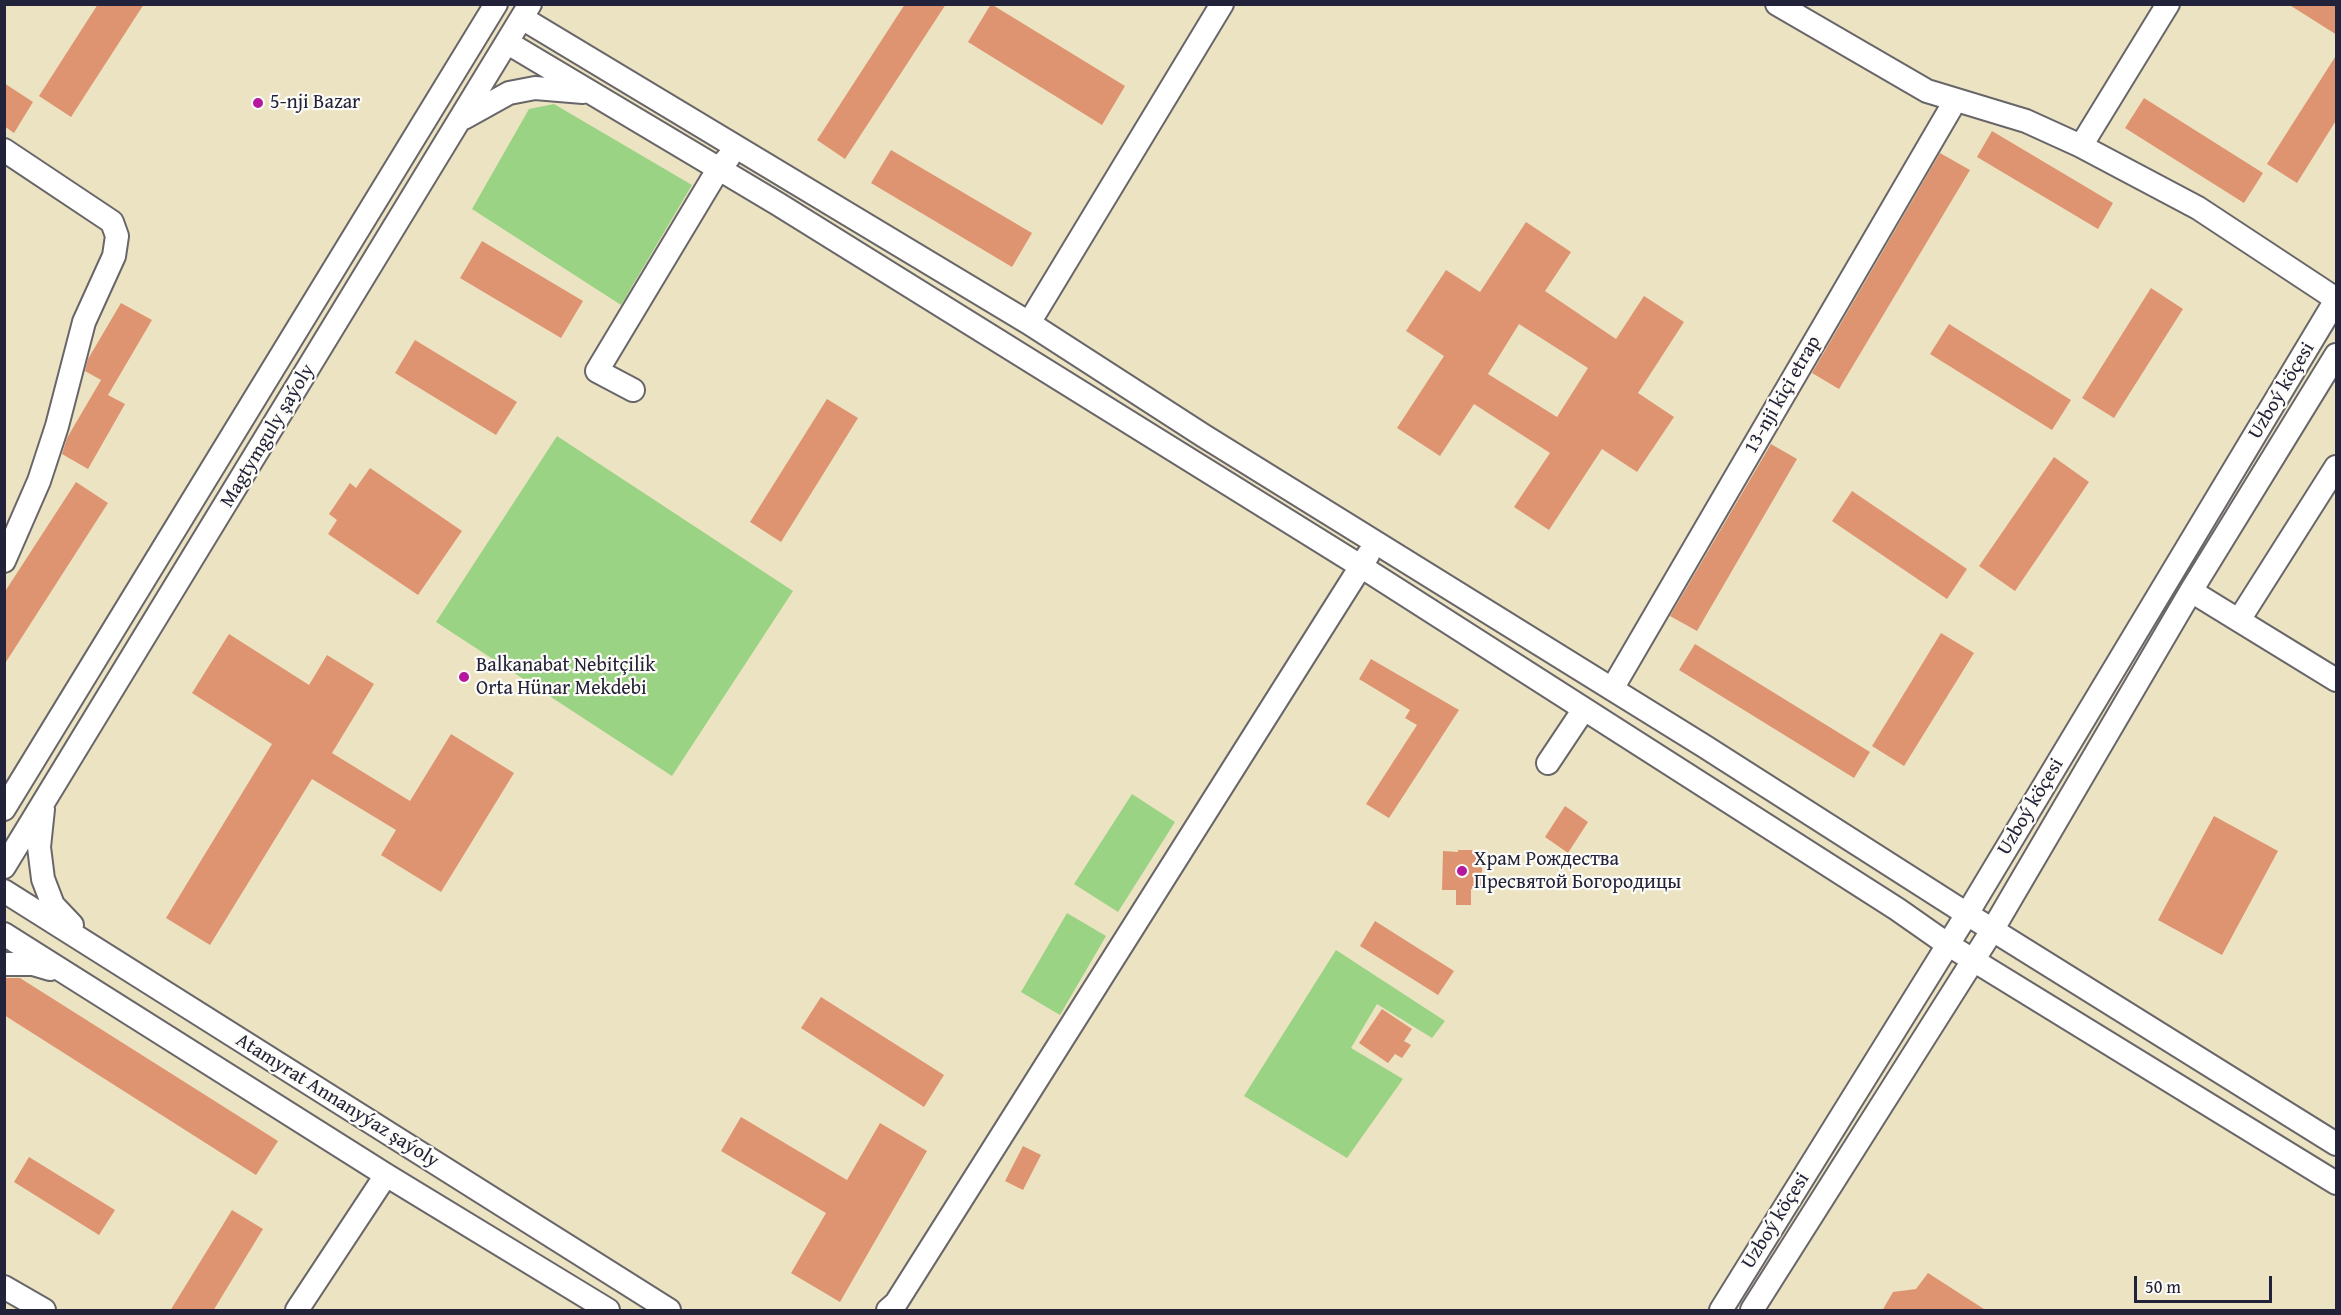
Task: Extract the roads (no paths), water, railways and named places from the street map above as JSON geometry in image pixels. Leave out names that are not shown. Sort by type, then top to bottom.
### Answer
[{"type":"street","points":[[1029,324],[1222,4]]},
{"type":"street","points":[[1777,4],[1927,91],[2026,121],[2080,146],[2199,208],[2337,300]]},
{"type":"street","points":[[2080,146],[2168,4]]},
{"type":"street","name":"Magtymguly şaýoly","points":[[4,809],[13,784],[492,6]]},
{"type":"street","points":[[526,11],[738,147],[1029,324],[2337,1144]]},
{"type":"street","name":"Magtymguly şaýoly","points":[[4,867],[526,11]]},
{"type":"street","points":[[508,43],[718,168],[1362,567],[1897,909],[1947,944],[2337,1183]]},
{"type":"street","points":[[460,121],[510,93],[535,88],[593,94]]},
{"type":"street","name":"13-nji kiçi etrap","points":[[1612,689],[1955,101]]},
{"type":"street","points":[[633,390],[597,371],[718,168],[738,147]]},
{"type":"street","points":[[4,150],[112,222],[117,236],[114,256],[84,322],[57,426],[39,481],[4,561]]},
{"type":"street","name":"Uzboý köçesi","points":[[1721,1311],[1967,914],[2337,300]]},
{"type":"street","name":"Uzboý köçesi","points":[[1752,1311],[1993,929],[2191,591],[2337,355]]},
{"type":"street","points":[[2239,620],[2337,466]]},
{"type":"street","points":[[888,1311],[896,1303],[1362,567],[1375,542]]},
{"type":"street","points":[[2191,591],[2337,680]]},
{"type":"street","points":[[1548,763],[1584,709]]},
{"type":"street","points":[[43,803],[39,847],[43,879],[53,905],[92,946]]},
{"type":"street","name":"Atamyrat Annanyýaz şaýoly","points":[[4,891],[669,1311]]},
{"type":"street","name":"Atamyrat Annanyýaz şaýoly","points":[[4,934],[386,1175],[608,1311]]},
{"type":"street","points":[[4,964],[33,964],[66,974]]},
{"type":"street","points":[[297,1311],[386,1175]]},
{"type":"street","points":[[4,1287],[44,1311]]},
{"type":"place","name":"5-nji Bazar","points":[[258,103]]},
{"type":"place","name":"Balkanabat Nebitçilik Orta Hünar Mekdebi","points":[[464,677]]},
{"type":"place","name":"Храм Рождества Пресвятой Богородицы","points":[[1462,871]]}]
